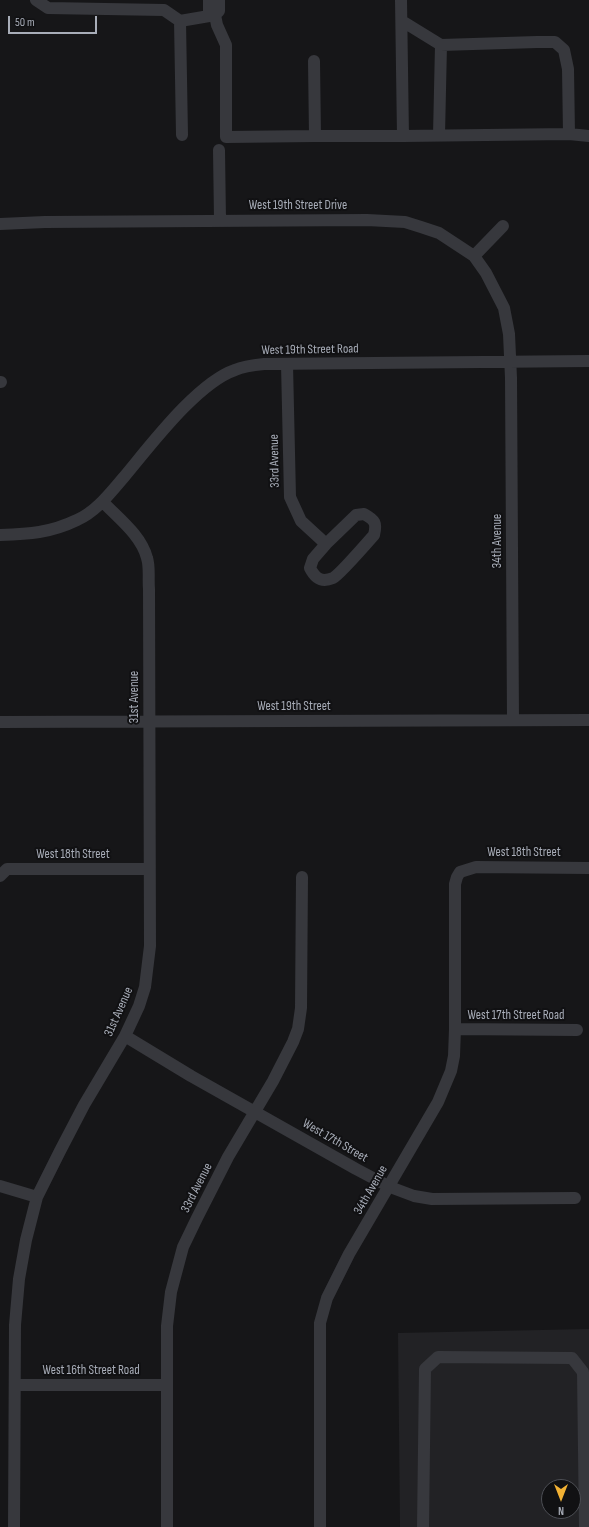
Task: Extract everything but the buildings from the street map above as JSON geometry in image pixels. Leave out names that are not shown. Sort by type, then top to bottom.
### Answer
[{"type":"street","points":[[36,0],[48,8],[164,10],[180,21],[215,15],[219,11],[219,0]]},
{"type":"street","points":[[209,0],[209,12],[215,15]]},
{"type":"street","points":[[402,0],[403,136]]},
{"type":"street","points":[[215,15],[217,25],[226,45],[226,137],[588,134]]},
{"type":"street","points":[[180,21],[182,135]]},
{"type":"street","points":[[402,21],[441,45],[555,42],[564,50],[568,69],[569,134]]},
{"type":"street","points":[[439,135],[441,45]]},
{"type":"street","points":[[314,61],[315,136]]},
{"type":"street","points":[[219,150],[220,220]]},
{"type":"street","name":"West 19th Street Drive","points":[[0,224],[220,220],[367,220],[405,222],[439,233],[474,256],[486,272],[504,308],[509,334],[510,362]]},
{"type":"street","points":[[474,256],[503,226]]},
{"type":"street","name":"West 19th Street Road","points":[[0,535],[36,533],[53,530],[78,520],[103,502],[182,409],[219,377],[234,370],[254,365],[288,364],[589,361]]},
{"type":"street","name":"34th Avenue","points":[[510,362],[513,720]]},
{"type":"street","name":"33rd Avenue","points":[[288,364],[290,497],[300,521],[326,544]]},
{"type":"street","name":"31st Avenue","points":[[14,1527],[15,1325],[19,1278],[26,1240],[37,1197],[84,1105],[125,1036],[139,1006],[145,987],[150,946],[148,559],[143,547],[126,526],[103,502]]},
{"type":"street","points":[[364,514],[373,518],[376,527],[374,535],[333,578],[322,580],[314,576],[310,568],[313,559],[326,544],[356,515],[364,514]]},
{"type":"street","name":"West 19th Street","points":[[0,722],[589,720]]},
{"type":"street","name":"West 18th Street","points":[[460,872],[476,867],[589,868]]},
{"type":"street","name":"West 18th Street","points":[[0,876],[7,869],[149,869]]},
{"type":"street","name":"34th Avenue","points":[[320,1527],[320,1323],[328,1298],[343,1267],[438,1102],[451,1071],[454,1056],[455,1029],[454,900],[455,884],[457,876],[460,872]]},
{"type":"street","name":"33rd Avenue","points":[[167,1527],[167,1326],[171,1292],[184,1247],[196,1218],[255,1111],[273,1082],[298,1029],[301,1008],[302,877]]},
{"type":"street","name":"West 17th Street Road","points":[[455,1029],[577,1030]]},
{"type":"street","name":"West 17th Street","points":[[125,1036],[191,1076],[390,1187],[414,1196],[432,1199],[575,1198]]},
{"type":"street","points":[[0,1186],[37,1197]]},
{"type":"street","points":[[423,1527],[425,1369],[438,1356],[572,1358],[583,1372],[585,1527]]},
{"type":"street","name":"West 16th Street Road","points":[[15,1385],[166,1385]]},
{"type":"shaded area","points":[[589,1329],[589,1527],[400,1527],[398,1333]]}]
